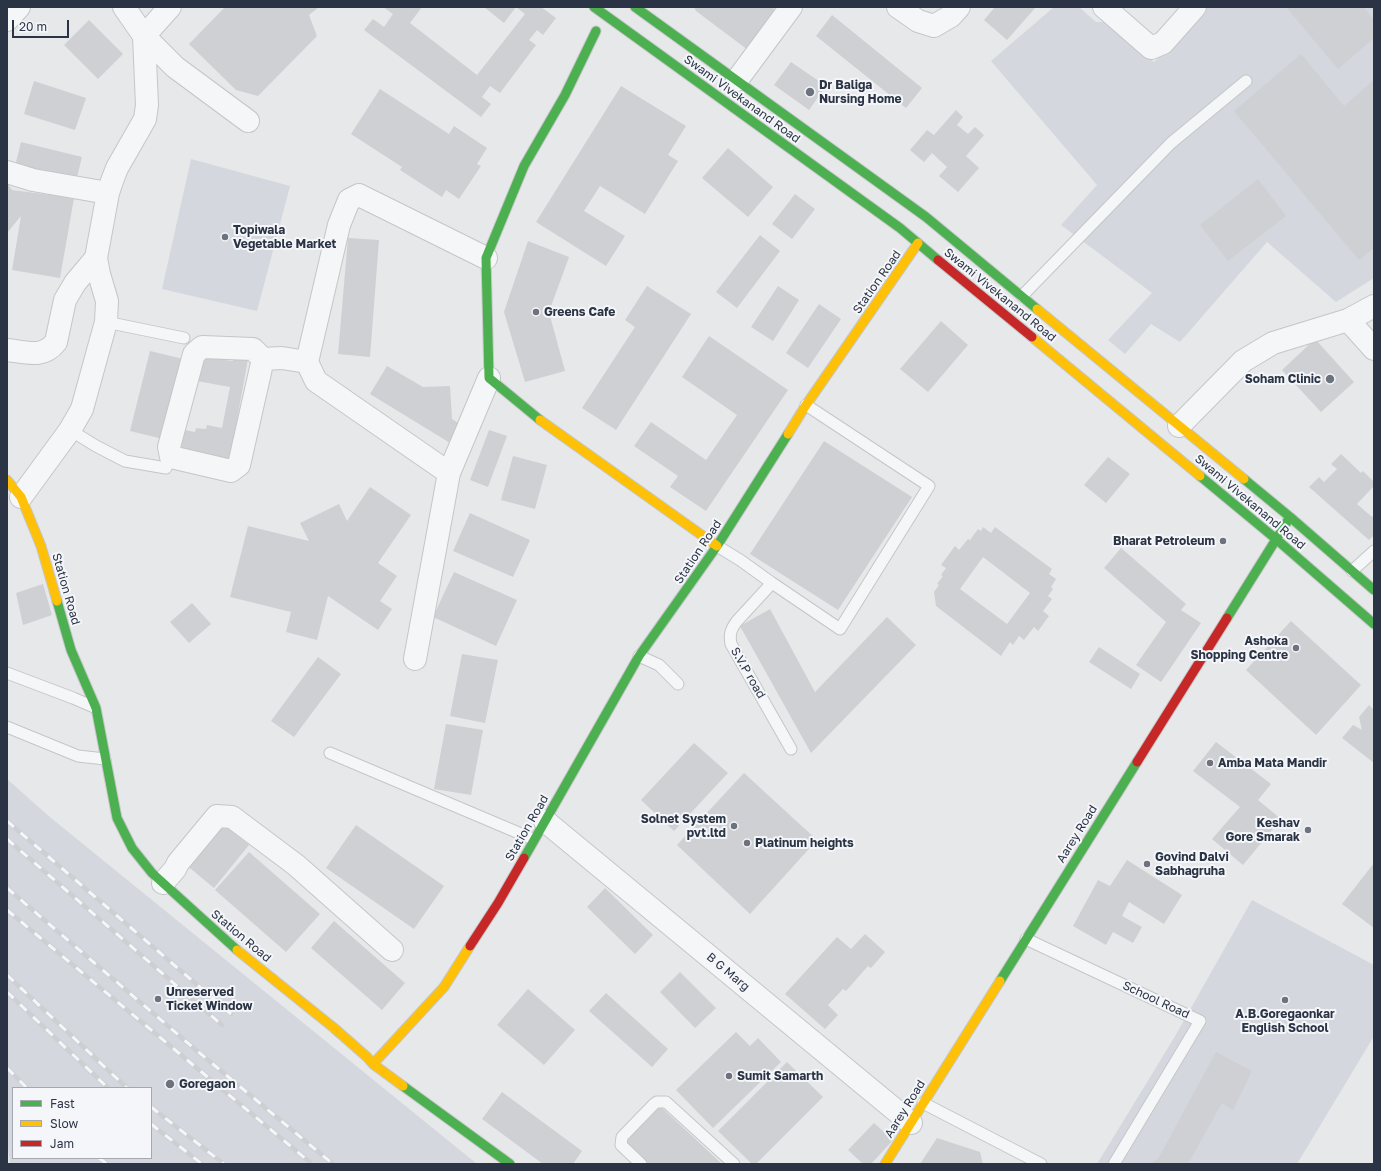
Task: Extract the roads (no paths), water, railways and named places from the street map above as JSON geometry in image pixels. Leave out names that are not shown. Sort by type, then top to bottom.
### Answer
[{"type":"street","points":[[7,20],[19,7]]},
{"type":"street","points":[[125,7],[144,36],[175,67],[248,121]]},
{"type":"street","points":[[20,497],[70,430],[82,409],[106,322],[106,301],[96,258],[108,193],[117,168],[145,119],[147,105],[144,36],[170,7]]},
{"type":"street","points":[[415,659],[449,473],[489,378],[486,258],[524,166],[606,24],[594,7]]},
{"type":"street","name":"Swami Vivekanand Road","points":[[594,7],[606,24],[900,228],[1276,539],[1374,624]]},
{"type":"street","name":"Swami Vivekanand Road","points":[[635,7],[914,208],[1290,517],[1374,590]]},
{"type":"street","points":[[737,80],[791,7]]},
{"type":"street","points":[[898,7],[918,21],[934,26],[951,16],[959,7]]},
{"type":"street","points":[[1104,7],[1151,48],[1164,44],[1195,7]]},
{"type":"street","points":[[7,172],[33,180],[108,193]]},
{"type":"street","points":[[449,473],[316,381],[307,362],[339,225],[349,200],[359,196],[486,258]]},
{"type":"street","name":"Station Road","points":[[7,480],[20,497],[41,546],[71,650],[96,708],[117,818],[132,848],[152,873],[230,945],[334,1028],[367,1056],[373,1064],[444,988],[498,903],[533,839],[545,821],[639,656],[717,546],[806,405],[918,243]]},
{"type":"street","points":[[7,350],[38,354],[47,351],[53,346],[56,342],[65,300],[75,283],[96,258]]},
{"type":"street","points":[[1179,426],[1243,361],[1273,343],[1348,320],[1374,306]]},
{"type":"street","points":[[1348,320],[1374,349]]},
{"type":"street","points":[[263,359],[239,465],[231,471],[172,457],[169,448],[194,354],[202,347],[253,349],[263,359],[282,358],[307,362]]},
{"type":"street","points":[[489,378],[545,425],[717,546]]},
{"type":"street","name":"Aarey Road","points":[[885,1164],[1290,517]]},
{"type":"street","points":[[163,883],[217,816],[232,817],[296,865],[392,950]]},
{"type":"street","name":"B G Marg","points":[[545,821],[911,1123]]},
{"type":"street","points":[[373,1064],[510,1164]]},
{"type":"lane","points":[[1022,296],[1171,143],[1246,81]]},
{"type":"lane","points":[[106,322],[184,338]]},
{"type":"lane","points":[[717,546],[740,560],[840,629],[929,486],[806,405]]},
{"type":"lane","points":[[70,430],[125,461],[166,468]]},
{"type":"lane","points":[[1352,571],[1374,551]]},
{"type":"lane","name":"S.V.P road","points":[[772,583],[732,627],[729,635],[731,644],[791,749]]},
{"type":"lane","points":[[639,656],[659,665],[678,684]]},
{"type":"lane","points":[[7,673],[96,708]]},
{"type":"lane","points":[[7,727],[78,756],[105,759]]},
{"type":"lane","points":[[330,753],[533,839]]},
{"type":"lane","name":"School Road","points":[[1026,939],[1200,1020],[1114,1164]]},
{"type":"lane","points":[[641,1164],[621,1145],[622,1137],[654,1104],[661,1101],[666,1102],[734,1164]]},
{"type":"lane","points":[[923,1103],[1041,1164]]},
{"type":"railway","points":[[7,821],[231,1014]]},
{"type":"railway","points":[[7,839],[222,1025]]},
{"type":"railway","points":[[7,888],[196,1050],[333,1164]]},
{"type":"railway","points":[[7,910],[312,1164]]},
{"type":"railway","points":[[7,975],[126,1087]]},
{"type":"railway","points":[[7,992],[107,1087]]},
{"type":"railway","points":[[7,1068],[26,1087]]},
{"type":"railway","points":[[152,1108],[224,1164]]},
{"type":"railway","points":[[152,1125],[202,1164]]},
{"type":"railway","points":[[100,1159],[107,1164]]},
{"type":"place","name":"Dr Baliga Nursing Home","points":[[810,92]]},
{"type":"place","name":"Topiwala Vegetable Market","points":[[225,237]]},
{"type":"place","name":"Greens Cafe","points":[[536,312]]},
{"type":"place","name":"Soham Clinic","points":[[1330,379]]},
{"type":"place","name":"Bharat Petroleum","points":[[1223,541]]},
{"type":"place","name":"Ashoka Shopping Centre","points":[[1296,648]]},
{"type":"place","name":"Amba Mata Mandir","points":[[1210,763]]},
{"type":"place","name":"Solnet System pvt.ltd","points":[[734,826]]},
{"type":"place","name":"Keshav Gore Smarak","points":[[1308,830]]},
{"type":"place","name":"Platinum heights","points":[[747,843]]},
{"type":"place","name":"Govind Dalvi Sabhagruha","points":[[1147,864]]},
{"type":"place","name":"Unreserved Ticket Window","points":[[158,999]]},
{"type":"place","name":"A.B.Goregaonkar English School","points":[[1285,1000]]},
{"type":"place","name":"Sumit Samarth","points":[[729,1076]]},
{"type":"place","name":"Goregaon","points":[[170,1084]]}]
